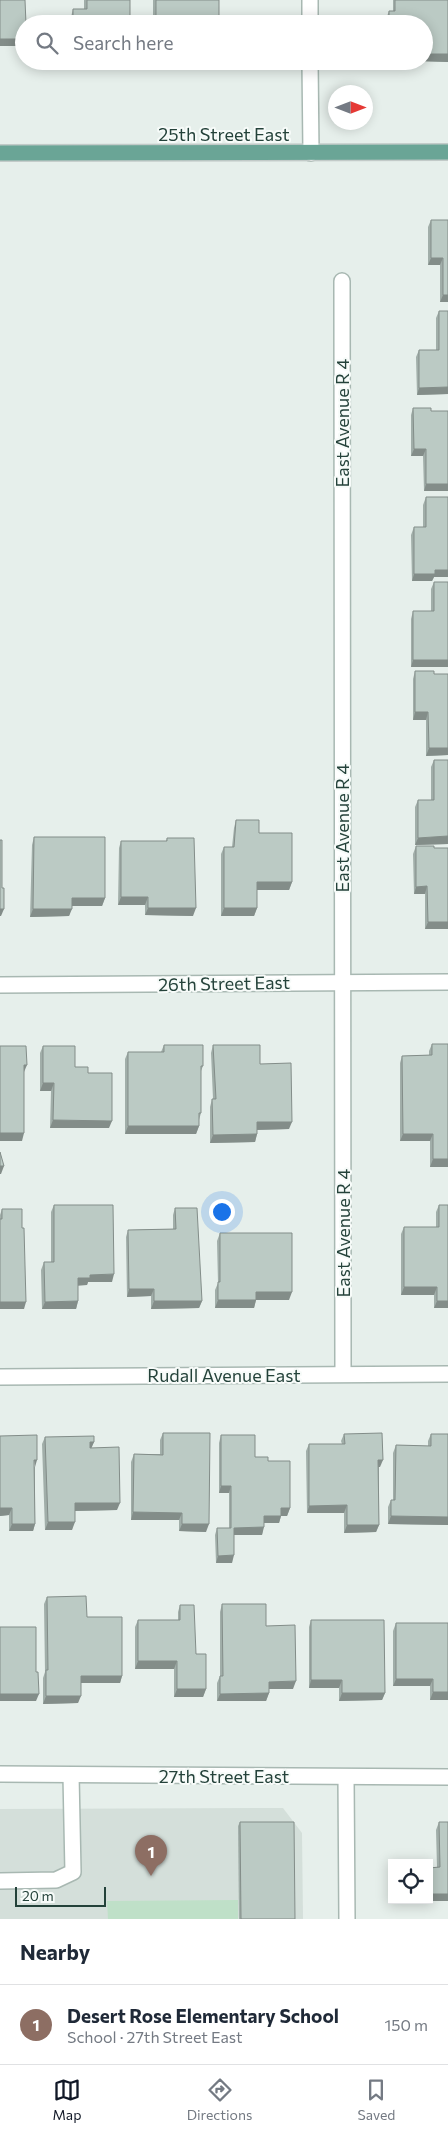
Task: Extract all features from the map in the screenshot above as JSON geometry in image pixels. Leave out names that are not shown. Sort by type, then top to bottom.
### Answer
[{"type":"main road","name":"25th Street East","points":[[0,153],[448,152]]},
{"type":"street","points":[[310,0],[310,15]]},
{"type":"street","points":[[310,70],[311,153]]},
{"type":"street","name":"East Avenue R 4","points":[[342,281],[344,1374]]},
{"type":"street","name":"26th Street East","points":[[0,985],[448,982]]},
{"type":"street","name":"Rudall Avenue East","points":[[0,1377],[448,1374]]},
{"type":"street","name":"27th Street East","points":[[0,1774],[448,1777]]},
{"type":"street","points":[[0,1881],[56,1880],[73,1872],[71,1775]]},
{"type":"street","points":[[346,1777],[347,1919]]},
{"type":"shaded area","points":[[283,1808],[302,1833],[303,1919],[0,1919],[0,1809]]},
{"type":"green space","points":[[238,1900],[238,1919],[108,1919],[107,1901]]},
{"type":"building","points":[[0,0],[25,0],[26,15],[15,15],[15,39],[0,39]]},
{"type":"building","points":[[87,0],[130,0],[130,15],[73,15],[73,9],[87,9]]},
{"type":"building","points":[[156,0],[219,0],[219,15],[156,15]]},
{"type":"building","points":[[395,0],[448,0],[448,54],[433,54],[433,15],[389,15],[389,11],[395,11]]},
{"type":"building","points":[[431,220],[448,220],[448,295],[443,295],[443,258],[431,258]]},
{"type":"building","points":[[439,311],[448,311],[448,387],[419,388],[419,350],[439,350]]},
{"type":"building","points":[[413,408],[431,408],[431,411],[448,411],[448,484],[426,484],[426,449],[414,449]]},
{"type":"building","points":[[426,497],[448,497],[448,570],[435,570],[435,574],[414,574],[414,527],[426,527]]},
{"type":"building","points":[[434,582],[448,582],[448,660],[413,660],[413,611],[434,611]]},
{"type":"building","points":[[415,671],[434,671],[434,674],[448,674],[448,748],[429,748],[428,712],[415,712]]},
{"type":"building","points":[[434,760],[448,760],[448,836],[418,838],[418,800],[434,800]]},
{"type":"building","points":[[236,820],[259,820],[259,833],[292,833],[292,882],[257,882],[257,908],[224,908],[224,847],[234,847]]},
{"type":"building","points":[[34,837],[105,837],[105,898],[72,898],[72,909],[33,909]]},
{"type":"building","points":[[167,838],[194,838],[196,908],[148,908],[148,897],[121,897],[121,841],[167,841]]},
{"type":"building","points":[[0,840],[2,840],[4,909],[0,909]]},
{"type":"building","points":[[416,846],[448,848],[448,922],[428,922],[427,886],[416,887]]},
{"type":"building","points":[[432,1044],[448,1044],[448,1159],[433,1159],[433,1134],[403,1134],[402,1056],[432,1055]]},
{"type":"building","points":[[164,1045],[203,1045],[199,1126],[128,1126],[128,1052],[164,1052]]},
{"type":"building","points":[[213,1045],[260,1045],[260,1064],[291,1063],[292,1122],[257,1122],[257,1134],[213,1135],[212,1099],[216,1099]]},
{"type":"building","points":[[0,1046],[26,1046],[27,1065],[24,1065],[24,1133],[0,1133]]},
{"type":"building","points":[[43,1046],[75,1046],[75,1067],[88,1067],[88,1073],[112,1073],[112,1121],[53,1120],[54,1083],[43,1083]]},
{"type":"building","points":[[0,1152],[4,1166],[0,1166]]},
{"type":"building","points":[[54,1205],[113,1205],[114,1274],[90,1275],[90,1278],[78,1278],[78,1301],[45,1302],[44,1262],[54,1262]]},
{"type":"building","points":[[439,1205],[448,1205],[448,1301],[437,1301],[437,1287],[404,1287],[404,1227],[439,1227]]},
{"type":"building","points":[[175,1208],[197,1208],[202,1301],[154,1301],[154,1289],[129,1289],[128,1230],[176,1229]]},
{"type":"building","points":[[2,1209],[22,1209],[26,1302],[0,1302],[0,1219],[2,1219]]},
{"type":"building","points":[[220,1233],[292,1233],[292,1292],[256,1292],[256,1300],[218,1300]]},
{"type":"building","points":[[163,1433],[210,1433],[209,1524],[182,1524],[182,1513],[133,1512],[134,1454],[163,1455]]},
{"type":"building","points":[[382,1433],[383,1460],[378,1460],[379,1525],[347,1525],[347,1505],[309,1506],[309,1444],[345,1444],[344,1434]]},
{"type":"building","points":[[431,1434],[448,1434],[448,1517],[391,1516],[391,1500],[395,1500],[396,1445],[431,1446]]},
{"type":"building","points":[[37,1435],[37,1460],[34,1460],[35,1524],[12,1524],[12,1508],[0,1508],[0,1436]]},
{"type":"building","points":[[221,1435],[255,1435],[255,1457],[268,1457],[268,1461],[290,1461],[290,1508],[281,1508],[281,1516],[264,1516],[264,1527],[234,1528],[234,1555],[218,1556],[217,1528],[231,1528],[231,1486],[221,1486]]},
{"type":"building","points":[[94,1436],[94,1442],[90,1442],[90,1448],[119,1447],[120,1503],[75,1503],[75,1522],[48,1522],[45,1437]]},
{"type":"building","points":[[86,1596],[87,1617],[122,1617],[122,1676],[81,1676],[81,1696],[46,1696],[46,1670],[48,1670],[47,1597]]},
{"type":"building","points":[[222,1604],[266,1604],[266,1626],[295,1625],[296,1681],[269,1682],[269,1693],[220,1694],[220,1676],[223,1676]]},
{"type":"building","points":[[180,1605],[194,1605],[196,1654],[206,1654],[206,1689],[177,1689],[177,1661],[138,1661],[138,1620],[180,1620]]},
{"type":"building","points":[[311,1620],[384,1620],[385,1693],[342,1693],[342,1680],[311,1680]]},
{"type":"building","points":[[396,1623],[448,1623],[448,1692],[433,1692],[433,1679],[396,1679]]},
{"type":"building","points":[[0,1627],[36,1627],[36,1672],[38,1672],[39,1694],[0,1694]]},
{"type":"building","points":[[240,1822],[294,1822],[295,1919],[241,1919]]},
{"type":"building","points":[[439,1822],[448,1822],[448,1894],[433,1894],[433,1868],[440,1867]]},
{"type":"place","name":"Desert Rose Elementary School","points":[[151,1876]]}]
